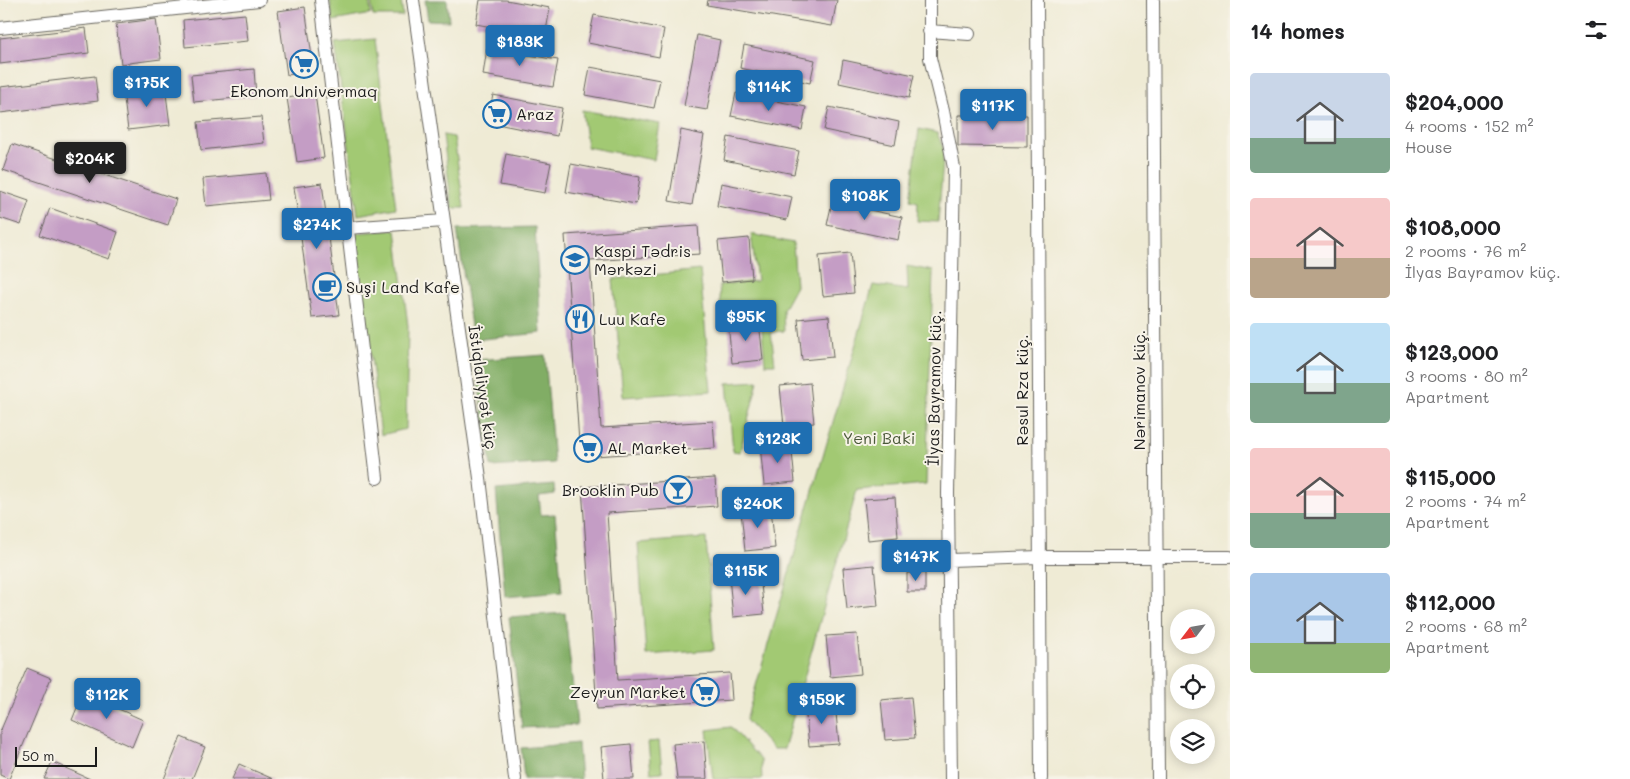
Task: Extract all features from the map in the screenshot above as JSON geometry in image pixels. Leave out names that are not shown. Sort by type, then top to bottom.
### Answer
[{"type":"street","points":[[0,28],[260,0]]},
{"type":"street","points":[[321,0],[377,478]]},
{"type":"street","name":"İstiqlaliyyət küç","points":[[413,0],[480,478],[515,779]]},
{"type":"street","name":"İlyas Bayramov küç.","points":[[930,0],[930,58],[954,168],[948,493],[951,779]]},
{"type":"street","name":"Rəsul Rza küç.","points":[[1037,0],[1041,779]]},
{"type":"street","name":"Nərimanov küç.","points":[[1154,0],[1158,779]]},
{"type":"street","points":[[929,31],[969,34]]},
{"type":"street","points":[[347,228],[444,221]]},
{"type":"street","points":[[950,560],[1040,557],[1230,557]]},
{"type":"green space","points":[[330,0],[369,0],[371,14],[333,21]]},
{"type":"green space","points":[[371,0],[401,0],[403,16],[373,16]]},
{"type":"green space","points":[[425,0],[447,0],[449,21],[428,20]]},
{"type":"green space","points":[[375,39],[396,208],[358,215],[335,43]]},
{"type":"green space","points":[[582,110],[660,124],[654,160],[587,147]]},
{"type":"green space","points":[[919,129],[937,133],[944,150],[938,222],[917,221],[918,202],[910,200]]},
{"type":"green space","points":[[443,135],[454,137],[464,208],[452,208]]},
{"type":"green space","points":[[535,227],[541,333],[473,340],[457,229]]},
{"type":"green space","points":[[396,230],[408,326],[406,429],[381,435],[355,233]]},
{"type":"green space","points":[[751,234],[793,243],[796,286],[783,310],[784,331],[771,332],[775,364],[765,364],[761,318],[722,321],[719,285],[757,281]]},
{"type":"green space","name":"Yeni Baki","points":[[907,266],[933,271],[926,484],[857,490],[784,749],[773,749],[746,720],[873,285],[908,290]]},
{"type":"green space","points":[[700,270],[711,391],[623,397],[613,279]]},
{"type":"green space","points":[[545,355],[554,463],[491,467],[475,360]]},
{"type":"green space","points":[[758,381],[740,452],[733,451],[727,383]]},
{"type":"green space","points":[[554,485],[555,494],[539,496],[541,515],[555,514],[562,592],[505,597],[496,490]]},
{"type":"green space","points":[[706,538],[714,650],[646,655],[638,543]]},
{"type":"green space","points":[[565,613],[577,725],[522,728],[509,617]]},
{"type":"green space","points":[[731,727],[761,760],[762,779],[713,779],[707,730]]},
{"type":"green space","points":[[659,741],[662,772],[651,773],[648,742]]},
{"type":"green space","points":[[578,743],[581,779],[524,779],[521,748]]},
{"type":"building","points":[[480,0],[506,0],[550,8],[545,37],[476,24]]},
{"type":"building","points":[[708,0],[837,0],[832,26],[707,5]]},
{"type":"building","points":[[305,7],[314,71],[287,75],[278,11]]},
{"type":"building","points":[[245,14],[248,41],[185,47],[183,20]]},
{"type":"building","points":[[594,15],[664,29],[659,57],[588,43]]},
{"type":"building","points":[[156,19],[161,59],[121,64],[116,24]]},
{"type":"building","points":[[86,28],[89,53],[0,64],[0,38]]},
{"type":"building","points":[[697,35],[720,40],[707,110],[684,106]]},
{"type":"building","points":[[744,45],[815,60],[810,83],[740,68]]},
{"type":"building","points":[[487,48],[558,60],[553,87],[483,75]]},
{"type":"building","points":[[843,60],[914,75],[909,98],[839,83]]},
{"type":"building","points":[[590,67],[660,80],[654,108],[585,95]]},
{"type":"building","points":[[254,69],[256,96],[194,102],[191,75]]},
{"type":"building","points":[[95,76],[98,101],[0,113],[0,87]]},
{"type":"building","points":[[165,86],[170,125],[128,130],[123,91]]},
{"type":"building","points":[[736,93],[806,107],[802,130],[731,116]]},
{"type":"building","points":[[315,94],[324,158],[297,162],[287,98]]},
{"type":"building","points":[[493,95],[562,108],[557,136],[487,122]]},
{"type":"building","points":[[829,107],[899,122],[895,145],[824,130]]},
{"type":"building","points":[[958,115],[1027,115],[1027,147],[958,146]]},
{"type":"building","points":[[261,117],[264,143],[201,150],[198,122]]},
{"type":"building","points":[[681,130],[704,135],[692,205],[669,201]]},
{"type":"building","points":[[728,137],[799,151],[794,174],[724,160]]},
{"type":"building","points":[[12,144],[176,199],[168,225],[3,170]]},
{"type":"building","points":[[506,154],[551,163],[545,193],[500,185]]},
{"type":"building","points":[[571,164],[640,177],[636,204],[566,192]]},
{"type":"building","points":[[266,173],[269,200],[206,206],[203,179]]},
{"type":"building","points":[[322,183],[339,315],[312,318],[294,187]]},
{"type":"building","points":[[721,183],[792,197],[787,220],[717,206]]},
{"type":"building","points":[[0,191],[29,201],[21,225],[0,218]]},
{"type":"building","points":[[832,202],[902,217],[898,240],[827,225]]},
{"type":"building","points":[[50,208],[118,232],[109,259],[40,235]]},
{"type":"building","points":[[698,226],[700,254],[590,261],[601,428],[713,421],[715,448],[580,457],[565,235]]},
{"type":"building","points":[[749,238],[752,279],[722,282],[718,241]]},
{"type":"building","points":[[850,253],[854,293],[823,296],[819,256]]},
{"type":"building","points":[[829,316],[833,357],[802,360],[798,319]]},
{"type":"building","points":[[759,320],[763,360],[732,363],[728,323]]},
{"type":"building","points":[[810,383],[814,423],[784,426],[780,386]]},
{"type":"building","points":[[791,442],[795,482],[764,485],[760,445]]},
{"type":"building","points":[[715,478],[717,506],[607,513],[618,680],[730,673],[732,700],[597,709],[582,487]]},
{"type":"building","points":[[895,497],[898,537],[868,540],[864,499]]},
{"type":"building","points":[[771,508],[775,548],[745,551],[741,511]]},
{"type":"building","points":[[874,565],[878,606],[847,609],[843,568]]},
{"type":"building","points":[[907,573],[925,573],[925,592],[907,592]]},
{"type":"building","points":[[760,574],[764,614],[733,617],[729,577]]},
{"type":"building","points":[[857,634],[861,674],[830,677],[826,636]]},
{"type":"building","points":[[27,668],[51,678],[9,779],[0,775],[0,732]]},
{"type":"building","points":[[83,693],[143,720],[132,747],[72,720]]},
{"type":"building","points":[[911,697],[915,738],[885,740],[881,700]]},
{"type":"building","points":[[835,703],[839,744],[809,746],[805,706]]},
{"type":"building","points":[[181,737],[205,747],[192,779],[164,779]]},
{"type":"building","points":[[704,741],[707,779],[677,779],[673,744]]},
{"type":"building","points":[[631,744],[634,779],[604,779],[601,747]]},
{"type":"building","points":[[52,762],[90,779],[44,779]]},
{"type":"building","points":[[239,764],[273,779],[232,779]]},
{"type":"place","name":"Ekonom Univermaq","points":[[304,64]]},
{"type":"place","name":"Araz","points":[[497,114]]},
{"type":"place","name":"Kaspi Tədris Mərkəzi","points":[[575,260]]},
{"type":"place","name":"Suşi Land Kafe","points":[[327,287]]},
{"type":"place","name":"Luu Kafe","points":[[580,319]]},
{"type":"place","name":"AL Market","points":[[588,448]]},
{"type":"place","name":"Brooklin Pub","points":[[678,490]]},
{"type":"place","name":"Zeyrun Market","points":[[705,692]]}]
